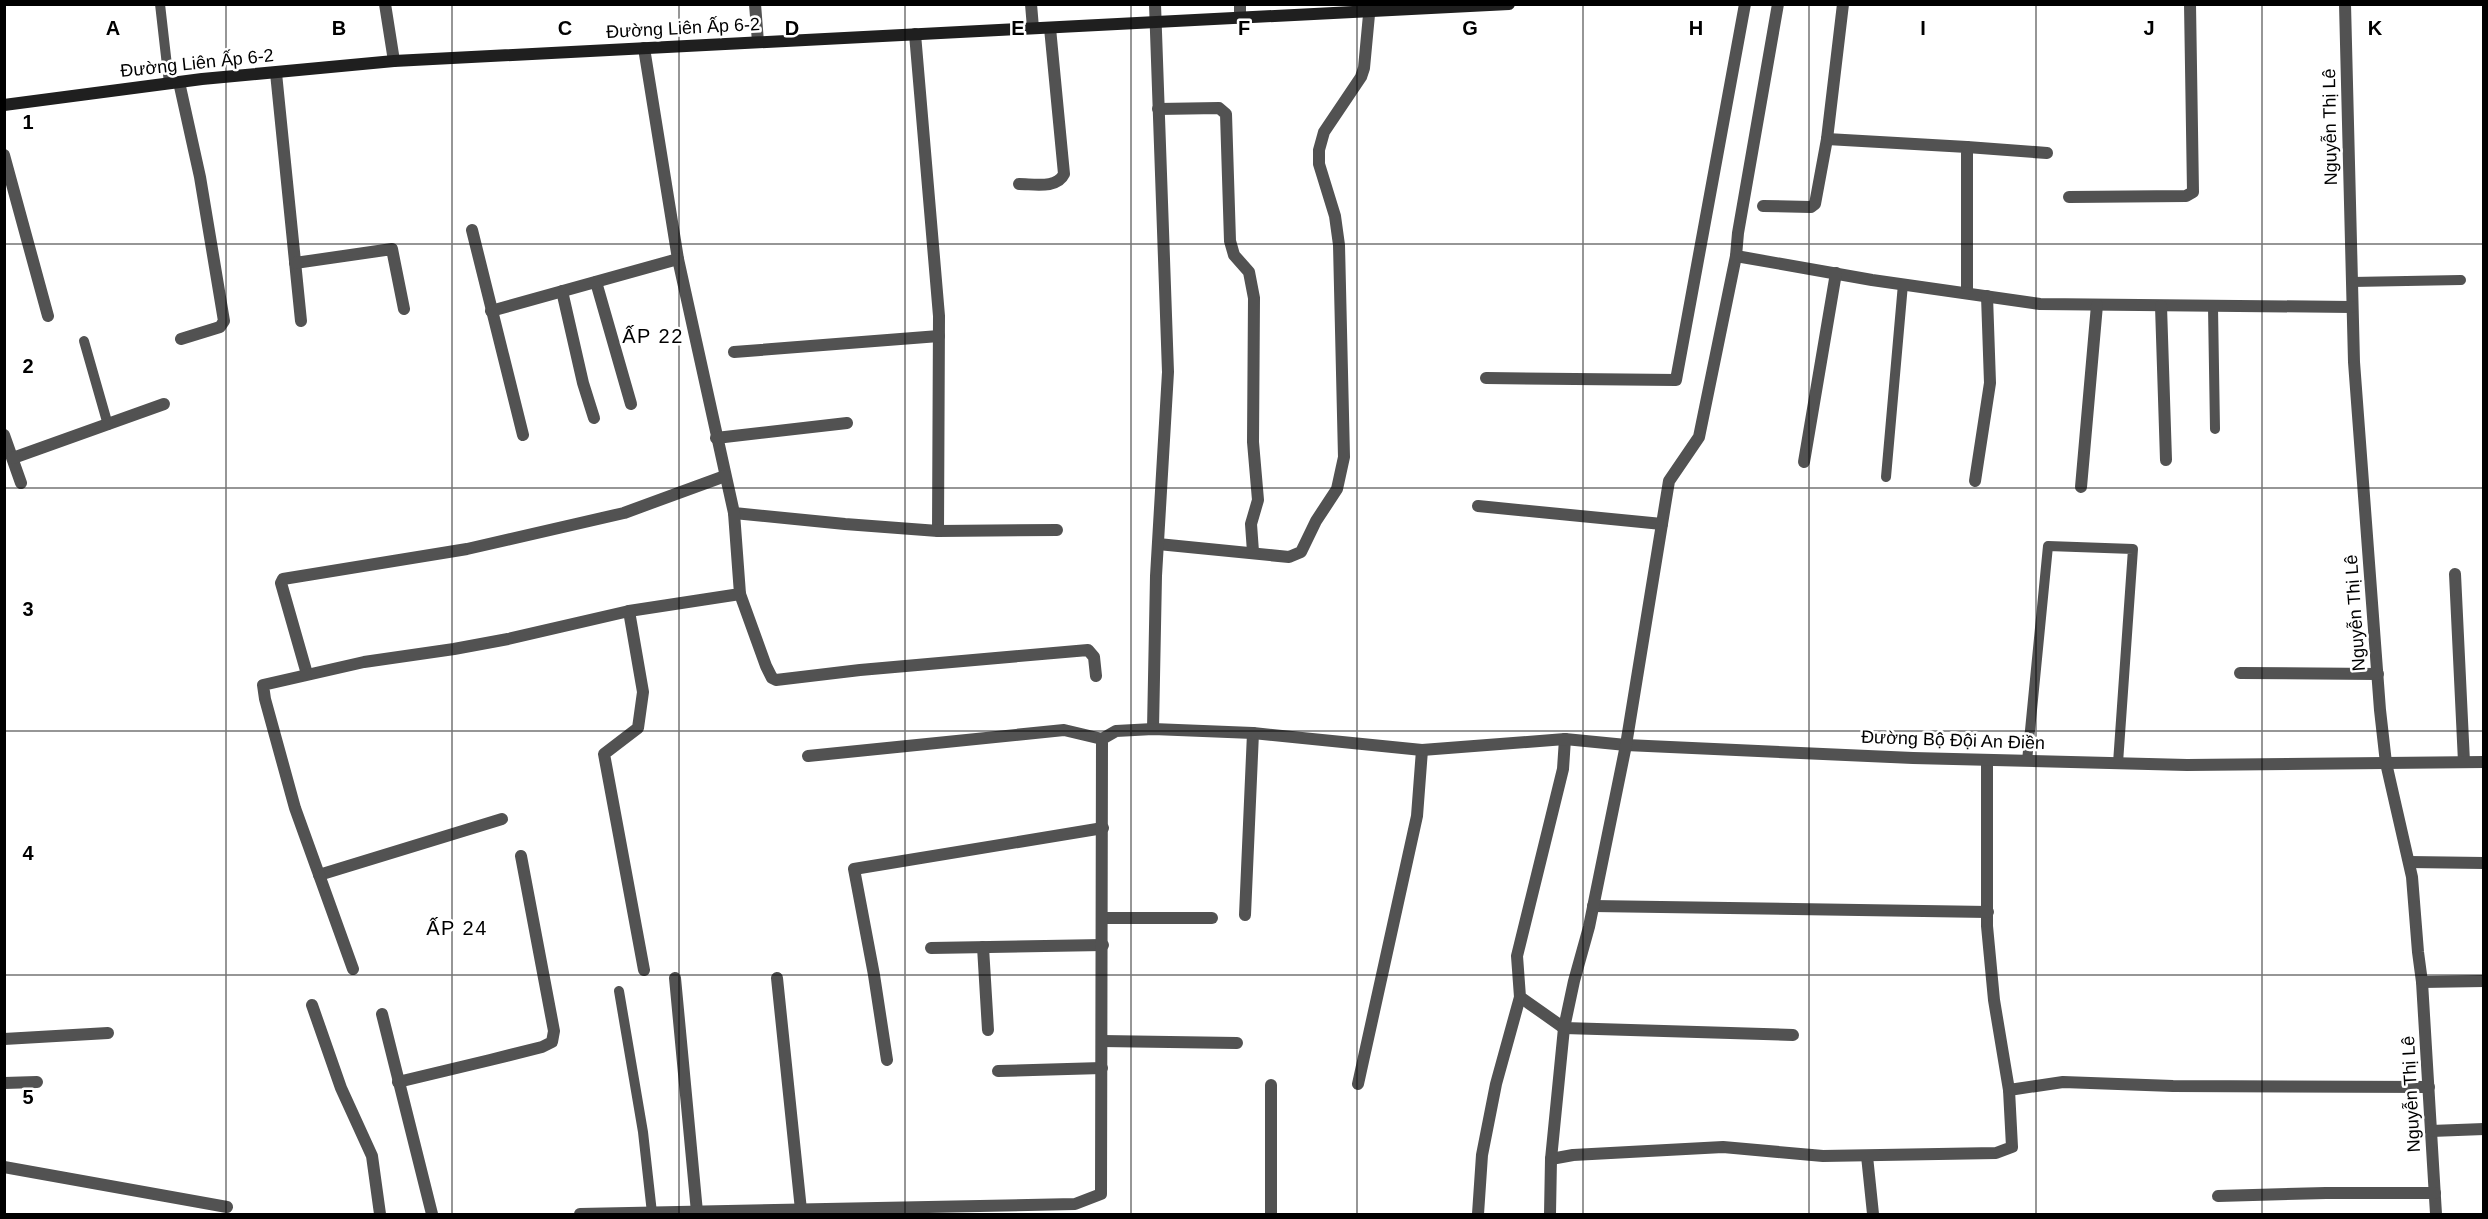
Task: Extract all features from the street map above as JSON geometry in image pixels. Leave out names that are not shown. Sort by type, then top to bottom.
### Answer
[{"type":"street","points":[[385,4],[394,61]]},
{"type":"street","points":[[754,4],[758,42]]},
{"type":"street","points":[[1031,4],[1033,28]]},
{"type":"street","points":[[1153,729],[1158,544],[1168,372],[1155,4]]},
{"type":"street","points":[[1240,4],[1240,19]]},
{"type":"street","name":"Đường Liên Ấp 6-2","points":[[4,105],[174,83],[394,61],[1240,19],[1370,8],[1509,4]]},
{"type":"street","points":[[1486,378],[1676,380],[1745,4]]},
{"type":"street","points":[[1550,1215],[1551,1159],[1564,1028],[1593,906],[1626,745],[1669,481],[1698,437],[1736,256],[1738,233],[1778,4]]},
{"type":"street","points":[[1763,206],[1814,205],[1827,139],[1843,4]]},
{"type":"street","points":[[2069,197],[2186,196],[2193,192],[2190,4]]},
{"type":"street","name":"Nguyễn Thị Lê","points":[[2345,4],[2355,373],[2386,763],[2409,862],[2422,982],[2436,1215]]},
{"type":"street","points":[[1158,544],[1289,557],[1300,554],[1340,480],[1344,457],[1339,245],[1335,216],[1319,164],[1319,150],[1324,132],[1361,77],[1370,8]]},
{"type":"street","points":[[1019,184],[1053,184],[1059,182],[1064,174],[1050,28]]},
{"type":"street","points":[[915,34],[939,336],[938,531]]},
{"type":"street","points":[[644,48],[678,259],[734,513],[740,594],[772,678],[776,680],[860,670],[1089,650],[1094,657],[1096,676]]},
{"type":"street","points":[[276,73],[301,321]]},
{"type":"street","points":[[174,83],[200,177],[224,321],[220,327],[181,339]]},
{"type":"street","points":[[1158,109],[1218,108],[1226,114],[1230,241],[1234,255],[1249,272],[1254,298],[1253,442],[1257,500],[1251,524],[1253,552]]},
{"type":"street","points":[[1827,139],[2047,153]]},
{"type":"street","points":[[1967,147],[1967,293]]},
{"type":"street","points":[[4,155],[48,316]]},
{"type":"street","points":[[472,230],[523,435]]},
{"type":"street","points":[[295,263],[392,249],[404,309]]},
{"type":"street","points":[[1736,256],[2040,304],[2352,307]]},
{"type":"street","points":[[491,310],[678,259]]},
{"type":"street","points":[[1804,462],[1836,273]]},
{"type":"street","points":[[596,282],[631,404]]},
{"type":"street","points":[[562,291],[583,383],[594,418]]},
{"type":"street","points":[[1975,481],[1990,383],[1987,296]]},
{"type":"street","points":[[2081,487],[2097,305]]},
{"type":"street","points":[[2161,306],[2166,460]]},
{"type":"street","points":[[734,352],[939,336]]},
{"type":"street","points":[[13,458],[164,404]]},
{"type":"street","points":[[716,438],[847,423]]},
{"type":"street","points":[[4,435],[21,483]]},
{"type":"street","points":[[307,674],[282,583],[283,579],[467,549],[624,513],[725,476]]},
{"type":"street","points":[[1478,506],[1662,524]]},
{"type":"street","points":[[734,513],[938,531],[1057,530]]},
{"type":"street","points":[[2455,574],[2464,762]]},
{"type":"street","points":[[353,969],[295,808],[263,688],[265,684],[364,662],[497,641],[628,611],[740,594]]},
{"type":"street","points":[[628,611],[643,692],[638,729],[604,754],[644,970]]},
{"type":"street","points":[[2240,673],[2378,674]]},
{"type":"street","name":"Đường Bộ Đội An Điền","points":[[1102,739],[1116,731],[1153,729],[1253,733],[1422,750],[1565,739],[1626,745],[2027,761],[2187,765],[2484,762]]},
{"type":"street","points":[[580,1215],[801,1210],[1075,1210],[1101,1194],[1102,739],[1064,730],[808,756]]},
{"type":"street","points":[[1245,915],[1253,733]]},
{"type":"street","points":[[1478,1215],[1482,1155],[1497,1084],[1520,997],[1518,956],[1563,769],[1565,739]]},
{"type":"street","points":[[1358,1084],[1417,816],[1422,750]]},
{"type":"street","points":[[1551,1159],[1573,1155],[1723,1148],[1823,1156],[1996,1153],[2009,1150],[2012,1147],[2009,1090],[1994,1000],[1988,912],[1988,760]]},
{"type":"street","points":[[319,876],[501,819]]},
{"type":"street","points":[[887,1060],[854,869],[1103,828]]},
{"type":"street","points":[[398,1082],[521,1052],[552,1042],[554,1036],[521,856]]},
{"type":"street","points":[[2409,862],[2484,863]]},
{"type":"street","points":[[1593,906],[1988,912]]},
{"type":"street","points":[[1103,918],[1212,918]]},
{"type":"street","points":[[931,948],[1102,945]]},
{"type":"street","points":[[983,947],[988,1030]]},
{"type":"street","points":[[675,978],[697,1212]]},
{"type":"street","points":[[777,978],[801,1210]]},
{"type":"street","points":[[2422,982],[2484,981]]},
{"type":"street","points":[[1520,997],[1564,1028],[1793,1035]]},
{"type":"street","points":[[312,1005],[341,1088],[372,1156],[380,1215]]},
{"type":"street","points":[[382,1014],[432,1215]]},
{"type":"street","points":[[4,1039],[108,1033]]},
{"type":"street","points":[[1102,1041],[1237,1043]]},
{"type":"street","points":[[998,1071],[1102,1068]]},
{"type":"street","points":[[4,1083],[37,1082]]},
{"type":"street","points":[[2009,1090],[2063,1082],[2173,1086],[2428,1088]]},
{"type":"street","points":[[1270,1085],[1271,1215]]},
{"type":"street","points":[[2431,1131],[2484,1129]]},
{"type":"street","points":[[1867,1156],[1873,1215]]},
{"type":"street","points":[[4,1167],[227,1207]]},
{"type":"street","points":[[2218,1196],[2435,1193]]},
{"type":"lane","points":[[160,4],[174,83]]},
{"type":"lane","points":[[2352,282],[2461,280]]},
{"type":"lane","points":[[1886,477],[1903,284]]},
{"type":"lane","points":[[2213,307],[2215,429]]},
{"type":"lane","points":[[84,341],[108,424]]},
{"type":"lane","points":[[2027,761],[2048,546],[2133,549],[2118,763]]},
{"type":"lane","points":[[619,991],[643,1132],[652,1213]]},
{"type":"district","name":"ẤP 22","points":[[653,336]]},
{"type":"district","name":"ẤP 24","points":[[457,928]]}]
